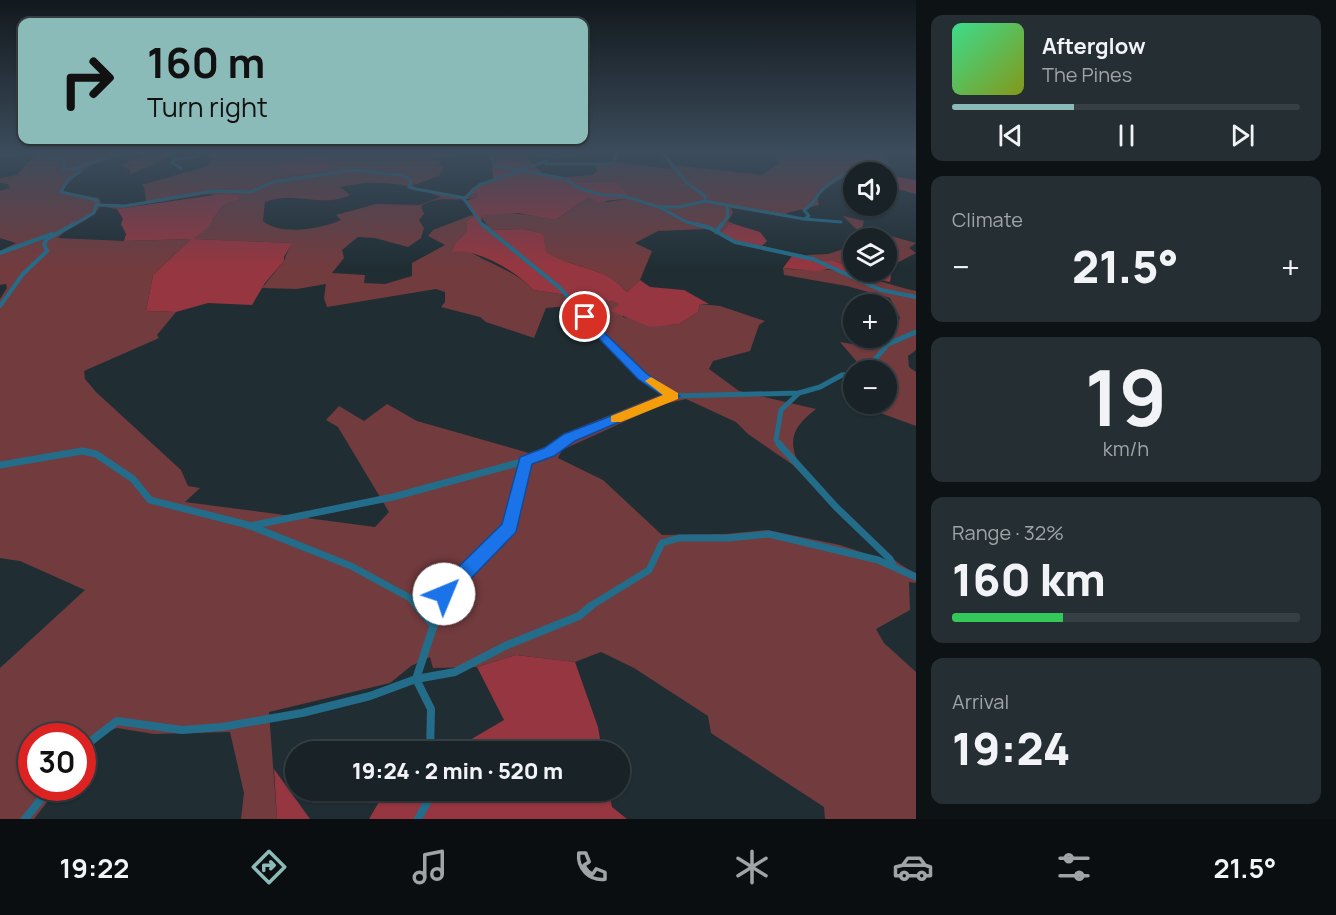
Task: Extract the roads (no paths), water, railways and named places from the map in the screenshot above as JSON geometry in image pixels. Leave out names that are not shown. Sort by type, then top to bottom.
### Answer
[{"type":"street","points":[[0,306],[23,274],[47,251],[44,244],[47,239],[94,213],[98,205],[97,200],[61,192],[62,190]]},
{"type":"street","points":[[98,205],[125,206],[212,191],[255,190]]},
{"type":"street","points":[[418,190],[444,197],[465,198],[473,190]]},
{"type":"street","points":[[586,190],[602,195],[622,196],[659,207],[687,222],[716,232],[735,242],[813,260],[881,290],[916,297]]},
{"type":"street","points":[[697,190],[705,196],[705,201]]},
{"type":"street","points":[[804,219],[809,216],[804,210],[812,206],[814,196],[821,190]]},
{"type":"street","points":[[465,198],[486,231],[518,252],[560,288],[642,376],[674,396]]},
{"type":"street","points":[[659,207],[679,207],[705,201],[804,219],[841,222]]},
{"type":"street","points":[[716,232],[728,216],[727,206]]},
{"type":"street","points":[[0,253],[59,232]]},
{"type":"street","points":[[876,360],[881,350],[901,336],[916,332]]},
{"type":"street","points":[[843,375],[799,393],[781,410],[776,440],[836,507],[890,559],[894,567]]},
{"type":"street","points":[[250,526],[393,497],[525,461],[549,452],[570,437],[674,396],[799,393]]},
{"type":"street","points":[[0,465],[82,451],[96,454],[133,479],[150,500],[250,526],[361,571],[410,598],[434,626]]},
{"type":"street","points":[[430,741],[431,709],[417,679],[444,594],[510,527],[525,461]]},
{"type":"street","points":[[96,735],[117,722],[182,730],[222,727],[302,713],[370,696],[417,679],[455,672],[506,646],[579,616],[597,601],[649,570],[662,543],[679,538],[728,538],[769,534],[840,549],[916,577]]},
{"type":"street","points":[[25,819],[40,801]]},
{"type":"street","points":[[418,819],[428,801]]}]
